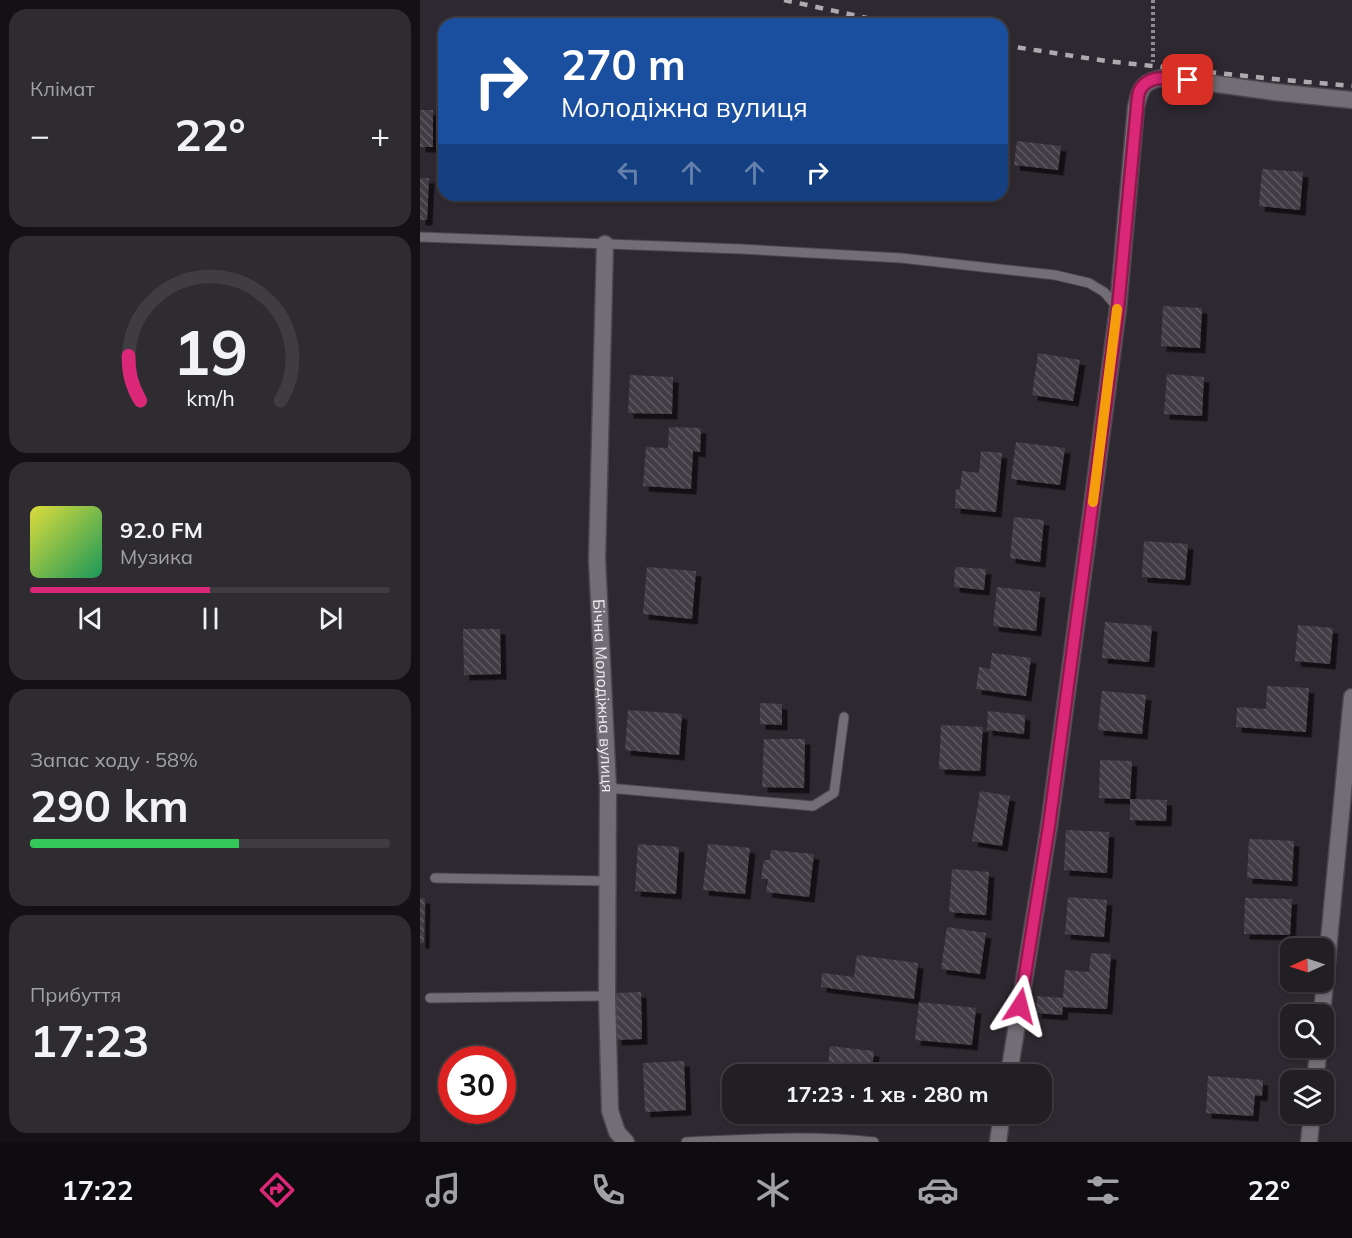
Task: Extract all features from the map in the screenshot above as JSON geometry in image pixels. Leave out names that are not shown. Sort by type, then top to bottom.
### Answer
[{"type":"street","points":[[1011,1064],[1049,826],[1118,308],[1139,93],[1144,84],[1160,78],[1352,100]]},
{"type":"street","name":"Бічна Молодіжна вулиця","points":[[605,244],[597,559],[608,788],[606,996],[610,1111],[617,1132],[627,1142]]},
{"type":"street","points":[[1323,1004],[1352,697]]},
{"type":"street","points":[[998,1142],[1000,1124]]},
{"type":"street","points":[[1309,1142],[1311,1124]]},
{"type":"lane","points":[[420,237],[741,249],[901,258],[1055,275],[1089,283],[1104,292],[1118,308]]},
{"type":"lane","points":[[608,788],[813,806],[834,793],[844,717]]},
{"type":"lane","points":[[435,878],[607,881]]},
{"type":"lane","points":[[430,998],[606,996]]},
{"type":"lane","points":[[686,1142],[768,1138],[874,1142]]},
{"type":"path","points":[[1153,0],[1160,78]]},
{"type":"building","points":[[420,110],[433,110],[433,147],[420,147]]},
{"type":"building","points":[[1017,141],[1061,146],[1058,170],[1014,165]]},
{"type":"building","points":[[1262,169],[1303,172],[1300,210],[1259,206]]},
{"type":"building","points":[[420,178],[429,178],[427,220],[420,220]]},
{"type":"building","points":[[1163,306],[1202,308],[1200,348],[1161,346]]},
{"type":"building","points":[[1038,353],[1080,360],[1073,401],[1032,395]]},
{"type":"building","points":[[1167,374],[1204,377],[1202,416],[1164,414]]},
{"type":"building","points":[[630,375],[673,377],[672,414],[628,413]]},
{"type":"building","points":[[669,427],[701,428],[700,452],[693,451],[691,489],[643,486],[646,447],[668,448]]},
{"type":"building","points":[[1016,442],[1065,448],[1060,485],[1011,479]]},
{"type":"building","points":[[981,451],[1002,453],[996,512],[955,508],[956,489],[960,489],[962,471],[979,473]]},
{"type":"building","points":[[1014,517],[1044,520],[1040,562],[1010,558]]},
{"type":"building","points":[[1144,541],[1188,544],[1185,580],[1142,577]]},
{"type":"building","points":[[647,567],[696,571],[692,619],[643,614]]},
{"type":"building","points":[[955,567],[986,569],[984,590],[954,587]]},
{"type":"building","points":[[997,587],[1040,592],[1036,631],[993,626]]},
{"type":"building","points":[[1105,622],[1152,626],[1149,662],[1102,658]]},
{"type":"building","points":[[1298,625],[1333,628],[1330,664],[1295,661]]},
{"type":"building","points":[[463,629],[500,629],[501,674],[464,675]]},
{"type":"building","points":[[992,653],[1031,658],[1026,696],[976,689],[979,667],[990,669]]},
{"type":"building","points":[[1267,686],[1309,688],[1306,732],[1236,727],[1237,707],[1266,709]]},
{"type":"building","points":[[1102,691],[1146,695],[1142,734],[1098,730]]},
{"type":"building","points":[[760,703],[782,704],[782,725],[760,724]]},
{"type":"building","points":[[628,710],[682,714],[679,755],[625,750]]},
{"type":"building","points":[[988,711],[1025,715],[1024,734],[987,730]]},
{"type":"building","points":[[941,725],[983,727],[980,771],[939,769]]},
{"type":"building","points":[[764,739],[805,739],[804,788],[762,787]]},
{"type":"building","points":[[1100,760],[1132,761],[1130,799],[1099,798]]},
{"type":"building","points":[[980,791],[1010,796],[1002,846],[972,841]]},
{"type":"building","points":[[1130,799],[1167,800],[1166,821],[1130,820]]},
{"type":"building","points":[[1066,830],[1109,832],[1107,873],[1064,870]]},
{"type":"building","points":[[1249,839],[1294,841],[1292,881],[1247,878]]},
{"type":"building","points":[[638,844],[679,847],[676,894],[635,891]]},
{"type":"building","points":[[708,844],[750,848],[745,894],[703,890]]},
{"type":"building","points":[[771,850],[814,854],[809,897],[766,892],[768,879],[761,879],[764,860],[770,860]]},
{"type":"building","points":[[952,869],[989,872],[986,915],[949,912]]},
{"type":"building","points":[[1068,897],[1107,900],[1104,937],[1065,934]]},
{"type":"building","points":[[420,898],[425,898],[424,943],[420,943]]},
{"type":"building","points":[[1245,898],[1292,899],[1290,935],[1244,934]]},
{"type":"building","points":[[947,927],[986,933],[980,974],[941,969]]},
{"type":"building","points":[[1091,953],[1111,954],[1107,1009],[1063,1007],[1062,1015],[1036,1013],[1037,996],[1063,998],[1065,970],[1089,972]]},
{"type":"building","points":[[857,955],[918,963],[914,999],[821,987],[822,973],[854,977]]},
{"type":"building","points":[[641,992],[642,1039],[616,1040],[616,993]]},
{"type":"building","points":[[919,1002],[976,1008],[972,1045],[915,1040]]},
{"type":"building","points":[[830,1046],[874,1051],[873,1064],[828,1064]]},
{"type":"building","points":[[684,1061],[686,1110],[645,1112],[643,1063]]},
{"type":"building","points":[[1208,1076],[1263,1080],[1262,1096],[1255,1095],[1253,1116],[1206,1113]]},
{"type":"railway","points":[[784,0],[867,18]]},
{"type":"railway","points":[[1008,46],[1106,61],[1352,86]]},
{"type":"slow traffic","points":[[1093,502],[1117,309]]},
{"type":"route","points":[[1020,1006],[1049,826],[1118,308],[1139,93],[1144,84],[1153,79],[1166,77],[1188,80]]}]
